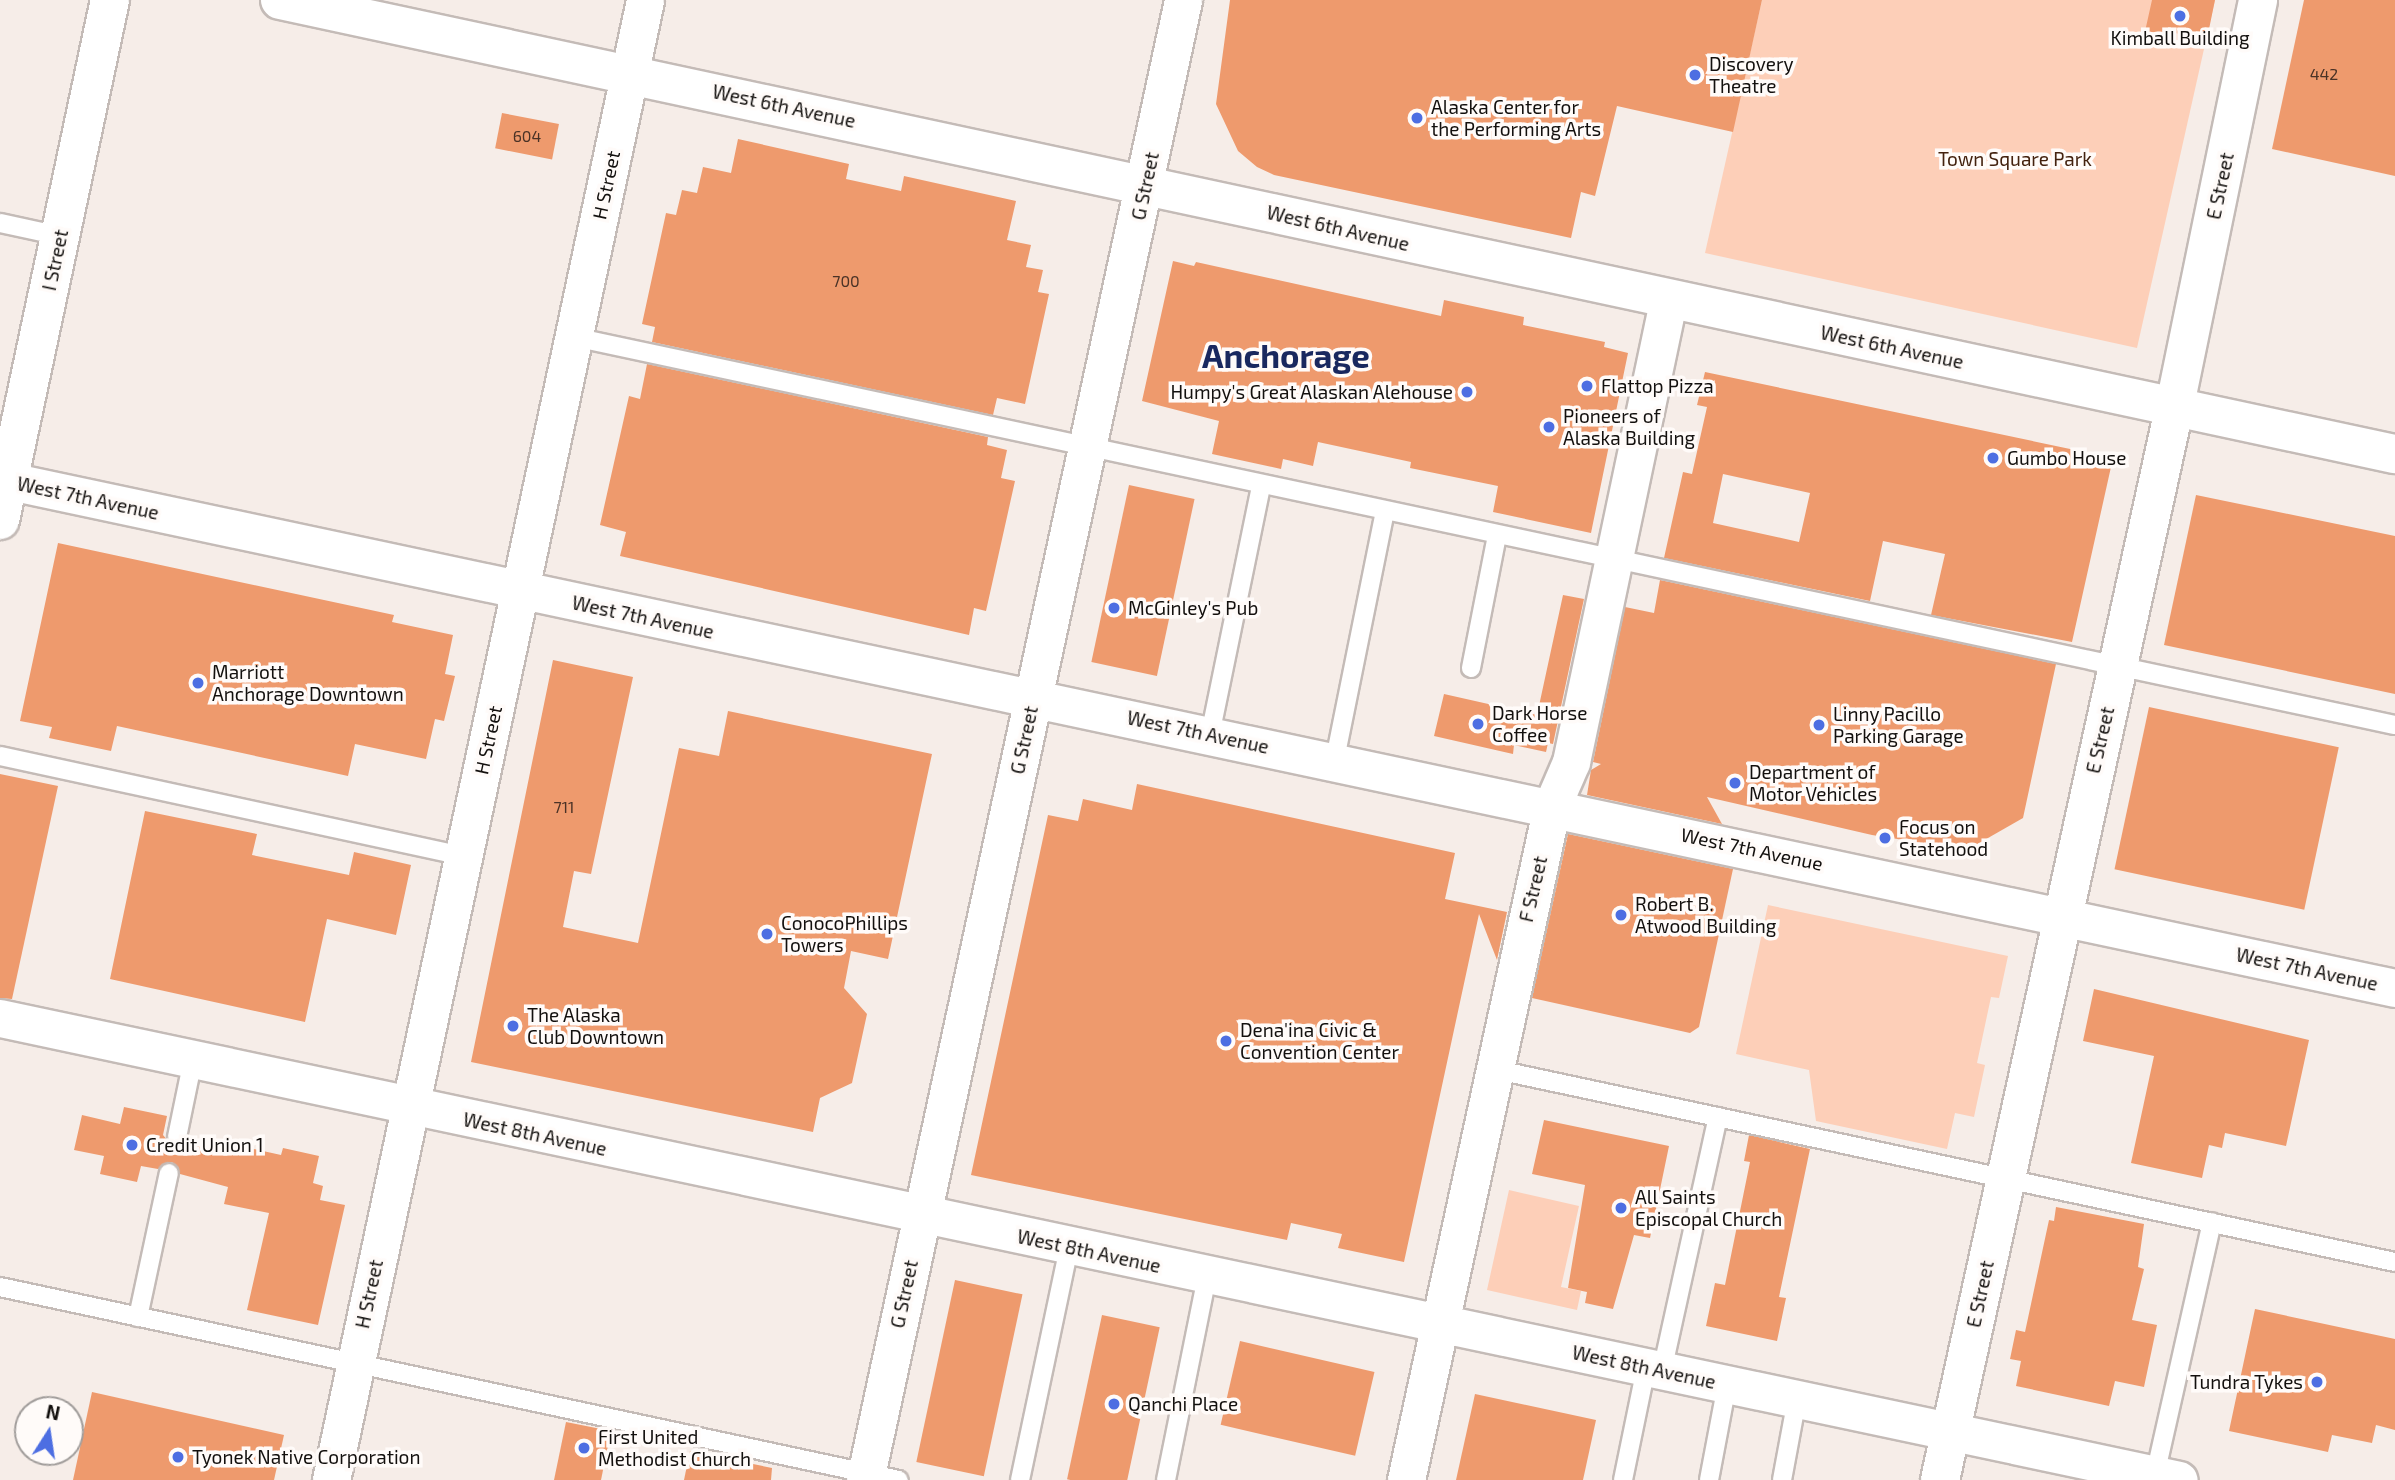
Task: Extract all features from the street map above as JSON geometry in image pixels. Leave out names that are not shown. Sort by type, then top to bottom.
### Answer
[{"type":"main road","name":"I Street","points":[[0,520],[4,480],[110,0]]},
{"type":"main road","name":"West 6th Avenue","points":[[281,0],[630,72],[1668,301],[2175,404],[2395,454]]},
{"type":"main road","name":"E Street","points":[[1940,1480],[2060,915],[2175,404],[2258,0]]},
{"type":"street","name":"H Street","points":[[331,1480],[645,0]]},
{"type":"street","name":"G Street","points":[[877,1478],[919,1216],[1145,185],[1183,0]]},
{"type":"street","name":"F Street","points":[[1406,1480],[1552,806],[1571,762],[1668,301]]},
{"type":"street","name":"West 7th Avenue","points":[[4,480],[520,592],[1335,759],[2395,988]]},
{"type":"street","name":"West 8th Avenue","points":[[0,1018],[919,1216],[2167,1477]]},
{"type":"lane","points":[[0,223],[60,236]]},
{"type":"lane","points":[[574,337],[1087,450],[2395,725]]},
{"type":"lane","points":[[1210,735],[1261,486]]},
{"type":"lane","points":[[1335,759],[1385,512]]},
{"type":"lane","points":[[1471,668],[1497,536]]},
{"type":"lane","points":[[0,756],[463,856]]},
{"type":"lane","points":[[177,1137],[193,1060]]},
{"type":"lane","points":[[1493,1069],[2395,1262]]},
{"type":"lane","points":[[1623,1480],[1654,1370],[1718,1117]]},
{"type":"lane","points":[[138,1317],[169,1173]]},
{"type":"lane","points":[[2167,1477],[2212,1222]]},
{"type":"lane","points":[[1020,1480],[1069,1247]]},
{"type":"lane","points":[[1166,1480],[1207,1276]]},
{"type":"lane","points":[[0,1287],[877,1478]]},
{"type":"lane","points":[[1709,1480],[1727,1385]]},
{"type":"lane","points":[[1782,1480],[1797,1399]]},
{"type":"green space","name":"Town Square Park","points":[[1762,0],[2215,0],[2137,348],[1705,253]]},
{"type":"green space","points":[[1768,905],[2008,956],[1999,998],[1991,997],[1977,1063],[1985,1065],[1974,1117],[1955,1113],[1947,1149],[1816,1121],[1809,1070],[1736,1054]]},
{"type":"green space","points":[[1509,1190],[1579,1206],[1561,1287],[1581,1291],[1577,1310],[1487,1290]]},
{"type":"building","name":"Alaska Center for the Performing Arts","points":[[1230,0],[1762,0],[1733,132],[1617,106],[1595,196],[1581,192],[1571,238],[1274,175],[1257,167],[1238,151],[1216,104]]},
{"type":"building","name":"Kimball Building","points":[[2152,0],[2215,0],[2208,34],[2196,31],[2195,37],[2175,33],[2173,43],[2144,36]]},
{"type":"building","points":[[2304,0],[2395,0],[2395,176],[2272,149]]},
{"type":"building","points":[[502,113],[559,124],[552,159],[495,148]]},
{"type":"building","points":[[738,139],[849,164],[846,179],[901,191],[904,176],[1016,201],[1007,240],[1031,245],[1026,267],[1043,270],[1038,292],[1049,294],[1025,404],[997,398],[993,415],[652,342],[655,327],[642,324],[666,213],[676,215],[682,190],[697,193],[703,167],[731,173]]},
{"type":"building","points":[[1173,261],[1194,266],[1196,262],[1441,316],[1444,300],[1524,317],[1523,325],[1605,342],[1604,347],[1628,353],[1591,533],[1493,512],[1498,486],[1410,468],[1411,462],[1318,442],[1313,466],[1283,459],[1281,469],[1212,454],[1219,421],[1142,401]]},
{"type":"building","points":[[647,364],[988,437],[987,445],[1007,450],[1001,478],[1015,481],[986,611],[974,608],[969,635],[620,556],[626,532],[600,525],[629,396],[640,399]]},
{"type":"building","points":[[1705,372],[2113,458],[2072,642],[1931,615],[1945,554],[1883,541],[1870,601],[1664,558],[1683,472],[1692,474],[1707,407],[1697,405]],"holes":[[[1723,474],[1810,493],[1799,542],[1713,523]]]},
{"type":"building","points":[[1129,485],[1195,499],[1157,676],[1091,662]]},
{"type":"building","points":[[2196,495],[2395,536],[2395,694],[2164,645]]},
{"type":"building","name":"Marriott Anchorage Downtown","points":[[58,543],[394,615],[392,622],[453,635],[445,674],[455,676],[444,721],[435,719],[426,759],[355,744],[348,776],[117,726],[111,751],[49,738],[52,727],[20,721]]},
{"type":"building","name":"Linny Pacillo Parking Garage","points":[[1660,580],[2056,664],[2023,818],[1967,850],[1872,835],[1707,797],[1722,824],[1587,795],[1591,770],[1601,764],[1593,762],[1625,607],[1654,613]]},
{"type":"building","points":[[1563,595],[1584,599],[1553,744],[1548,743],[1546,752],[1514,745],[1513,754],[1434,736],[1444,694],[1537,715]]},
{"type":"building","name":"ConocoPhillips Towers","points":[[553,660],[633,677],[591,874],[574,871],[563,927],[638,943],[679,748],[719,756],[728,711],[932,754],[888,959],[851,951],[844,988],[867,1014],[852,1083],[820,1098],[813,1132],[471,1062]]},
{"type":"building","points":[[2149,707],[2339,747],[2304,910],[2114,869]]},
{"type":"building","points":[[0,774],[58,786],[12,999],[0,998]]},
{"type":"building","name":"Dena'ina Civic & Convention Center","points":[[1137,784],[1455,853],[1445,899],[1507,912],[1497,960],[1479,914],[1404,1262],[1338,1248],[1342,1234],[1291,1223],[1287,1240],[971,1175],[1048,815],[1078,821],[1083,799],[1132,810]]},
{"type":"building","points":[[145,811],[257,834],[252,855],[349,875],[354,852],[411,865],[396,935],[327,919],[305,1022],[110,979]]},
{"type":"building","name":"Robert B. Atwood Building","points":[[1568,834],[1733,869],[1699,1027],[1690,1033],[1532,998]]},
{"type":"building","points":[[2094,989],[2309,1040],[2286,1146],[2225,1133],[2222,1148],[2209,1145],[2202,1178],[2131,1163],[2154,1056],[2083,1041]]},
{"type":"building","points":[[124,1107],[167,1116],[163,1135],[174,1148],[188,1140],[213,1145],[214,1140],[281,1155],[283,1148],[319,1156],[313,1183],[323,1186],[320,1200],[345,1205],[318,1325],[247,1310],[269,1213],[224,1204],[228,1187],[180,1174],[172,1162],[158,1169],[141,1166],[137,1182],[100,1174],[104,1156],[74,1150],[82,1115],[120,1124]]},
{"type":"building","name":"All Saints Episcopal Church","points":[[1544,1120],[1669,1146],[1650,1238],[1634,1235],[1613,1309],[1585,1303],[1587,1292],[1568,1288],[1585,1185],[1532,1174]]},
{"type":"building","points":[[1749,1135],[1810,1149],[1779,1297],[1786,1298],[1777,1341],[1706,1326],[1715,1283],[1725,1285],[1750,1162],[1744,1161]]},
{"type":"building","points":[[2056,1207],[2144,1224],[2138,1267],[2144,1269],[2132,1320],[2157,1325],[2144,1387],[2115,1381],[2109,1406],[2016,1386],[2021,1361],[2010,1359],[2016,1330],[2025,1332],[2049,1220],[2054,1221]]},
{"type":"building","points":[[955,1280],[1022,1294],[984,1476],[916,1462]]},
{"type":"building","name":"Tundra Tykes","points":[[2255,1309],[2395,1339],[2395,1430],[2376,1425],[2372,1443],[2332,1435],[2328,1452],[2229,1431]]},
{"type":"building","name":"Qanchi Place","points":[[1102,1315],[1160,1327],[1127,1480],[1067,1479]]},
{"type":"building","points":[[1240,1341],[1374,1372],[1355,1456],[1221,1425]]},
{"type":"building","name":"Tyonek Native Corporation","points":[[92,1392],[284,1435],[274,1480],[73,1480],[76,1466],[84,1466],[84,1429]]},
{"type":"building","points":[[1475,1394],[1596,1420],[1583,1480],[1456,1480]]},
{"type":"building","name":"First United Methodist Church","points":[[566,1422],[611,1431],[601,1480],[554,1480]]},
{"type":"building","name":"First United Methodist Church","points":[[690,1451],[772,1468],[771,1480],[684,1480]]},
{"type":"place","name":"Kimball Building","points":[[2180,16]]},
{"type":"place","name":"Discovery Theatre","points":[[1695,75]]},
{"type":"place","name":"Alaska Center for the Performing Arts","points":[[1417,118]]},
{"type":"place","name":"Flattop Pizza","points":[[1587,386]]},
{"type":"place","name":"Humpy's Great Alaskan Alehouse","points":[[1467,392]]},
{"type":"place","name":"Pioneers of Alaska Building","points":[[1549,427]]},
{"type":"place","name":"Gumbo House","points":[[1993,458]]},
{"type":"place","name":"McGinley's Pub","points":[[1114,608]]},
{"type":"place","name":"Marriott Anchorage Downtown","points":[[198,683]]},
{"type":"place","name":"Dark Horse Coffee","points":[[1478,724]]},
{"type":"place","name":"Linny Pacillo Parking Garage","points":[[1819,725]]},
{"type":"place","name":"Department of Motor Vehicles","points":[[1735,783]]},
{"type":"place","name":"Focus on Statehood","points":[[1885,838]]},
{"type":"place","name":"Robert B. Atwood Building","points":[[1621,915]]},
{"type":"place","name":"ConocoPhillips Towers","points":[[767,934]]},
{"type":"place","name":"The Alaska Club Downtown","points":[[513,1026]]},
{"type":"place","name":"Dena'ina Civic & Convention Center","points":[[1226,1041]]},
{"type":"place","name":"Credit Union 1","points":[[132,1145]]},
{"type":"place","name":"All Saints Episcopal Church","points":[[1621,1208]]},
{"type":"place","name":"Tundra Tykes","points":[[2317,1382]]},
{"type":"place","name":"Qanchi Place","points":[[1114,1404]]},
{"type":"place","name":"First United Methodist Church","points":[[584,1448]]},
{"type":"place","name":"Tyonek Native Corporation","points":[[178,1457]]},
{"type":"district","name":"Anchorage","points":[[1286,356]]}]
